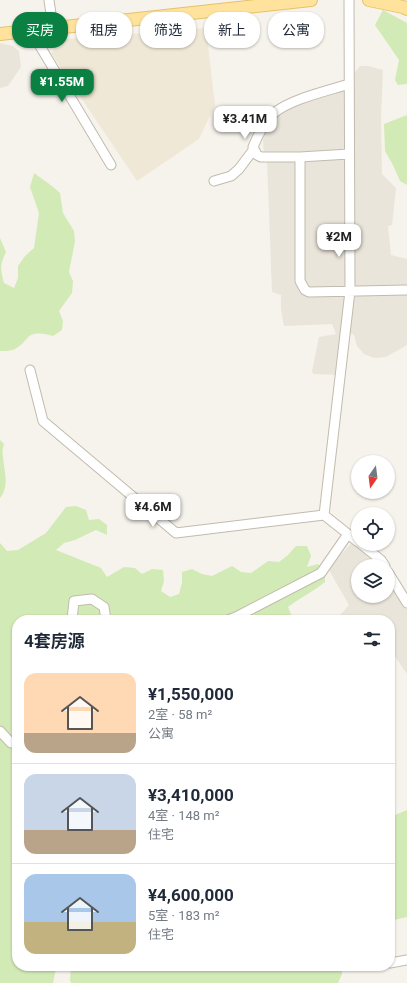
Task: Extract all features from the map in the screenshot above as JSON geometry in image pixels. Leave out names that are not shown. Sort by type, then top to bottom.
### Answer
[{"type":"main road","points":[[68,26],[311,0]]},
{"type":"main road","points":[[369,0],[402,5]]},
{"type":"main road","points":[[0,34],[12,33]]},
{"type":"street","points":[[49,0],[51,12]]},
{"type":"street","points":[[324,515],[350,292],[349,0]]},
{"type":"street","points":[[41,48],[111,166]]},
{"type":"street","points":[[214,181],[231,176],[239,169],[254,149],[253,147],[263,125],[274,113],[293,102],[349,84]]},
{"type":"street","points":[[254,149],[257,155],[261,157],[300,157],[349,154]]},
{"type":"street","points":[[300,157],[300,280],[305,290],[309,292],[407,290]]},
{"type":"street","points":[[30,370],[43,421],[176,533],[324,515],[351,536]]},
{"type":"street","points":[[240,615],[321,573],[348,534]]},
{"type":"street","points":[[370,551],[380,559]]},
{"type":"street","points":[[395,583],[407,603]]},
{"type":"street","points":[[73,615],[74,601],[92,599],[104,607],[105,615]]},
{"type":"street","points":[[0,731],[12,743]]},
{"type":"street","points":[[395,962],[407,960]]},
{"type":"shaded area","points":[[204,28],[204,48],[208,48],[215,105],[199,139],[137,181],[51,53],[57,48],[68,48],[68,39],[76,38],[76,48],[132,48],[132,34],[140,33],[140,48],[196,48],[196,29]]},
{"type":"shaded area","points":[[0,43],[12,46],[12,48],[15,48],[19,51],[21,67],[8,86],[0,88]]},
{"type":"shaded area","points":[[360,66],[368,66],[383,70],[381,119],[382,174],[396,188],[392,225],[388,226],[391,255],[407,259],[407,345],[386,357],[374,358],[364,354],[357,346],[354,335],[347,332],[339,375],[313,374],[312,371],[319,337],[336,334],[332,324],[284,326],[281,309],[281,295],[272,292],[267,160],[264,156],[263,140],[271,119],[295,102],[348,80]]},
{"type":"shaded area","points":[[351,543],[351,551],[364,551],[373,559],[351,559],[351,603],[395,603],[395,588],[407,608],[407,674],[395,656],[395,615],[340,615],[349,605],[330,572],[330,567]]},
{"type":"green space","points":[[383,10],[407,23],[407,84],[398,85],[395,80],[399,60],[375,25]]},
{"type":"green space","points":[[407,115],[407,185],[400,181],[385,151],[384,124]]},
{"type":"green space","points":[[34,173],[60,193],[63,213],[74,231],[75,241],[69,272],[73,281],[72,293],[59,311],[63,321],[62,330],[53,336],[43,334],[32,335],[13,350],[0,351],[0,238],[6,252],[1,271],[4,283],[14,288],[18,278],[18,266],[25,256],[34,248],[39,213],[30,187]]},
{"type":"green space","points":[[0,440],[4,444],[3,453],[6,483],[0,498]]},
{"type":"green space","points":[[76,506],[86,510],[89,520],[99,519],[107,525],[107,535],[96,530],[75,540],[64,543],[56,550],[101,568],[107,577],[124,567],[135,568],[142,574],[152,569],[163,570],[164,581],[161,591],[170,597],[179,594],[182,583],[182,572],[192,569],[202,574],[212,576],[232,566],[241,572],[251,573],[268,561],[279,562],[296,546],[307,546],[311,556],[307,567],[318,564],[325,571],[325,582],[288,607],[291,615],[12,615],[12,971],[55,971],[53,983],[0,983],[0,543],[7,551],[18,550],[46,533],[66,507]]},
{"type":"green space","points":[[407,810],[407,917],[395,920],[395,815]]},
{"type":"green space","points":[[71,971],[342,971],[338,983],[71,983]]}]
